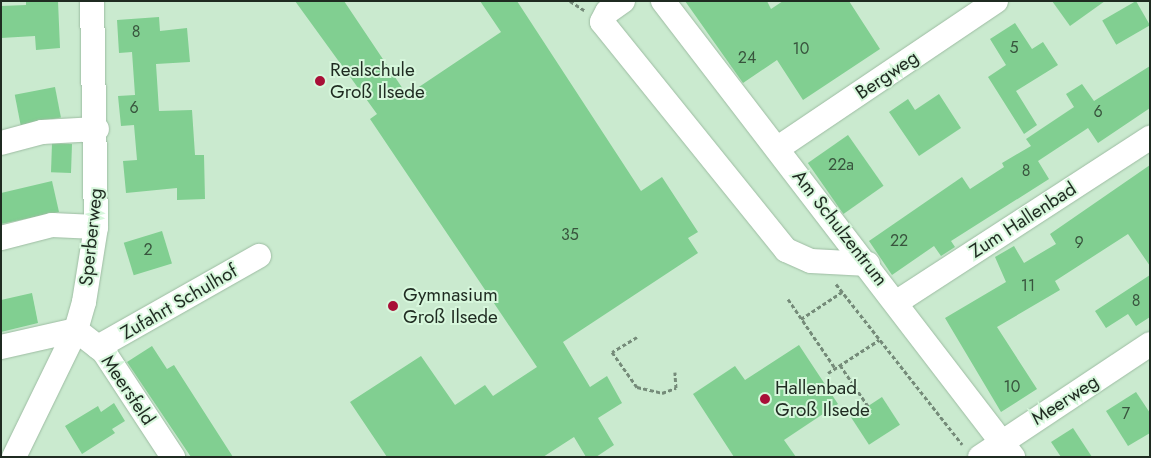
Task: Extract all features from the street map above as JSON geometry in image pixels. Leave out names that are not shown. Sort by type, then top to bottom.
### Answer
[{"type":"street","name":"Sperberweg","points":[[14,457],[76,330],[96,227],[96,129],[92,1]]},
{"type":"street","points":[[622,1],[606,12],[602,22],[786,250],[811,261],[868,264]]},
{"type":"street","name":"Am Schulzentrum","points":[[664,1],[868,264],[1007,450]]},
{"type":"street","name":"Bergweg","points":[[778,148],[996,1]]},
{"type":"street","points":[[1,143],[42,132],[96,129]]},
{"type":"street","name":"Zum Hallenbad","points":[[897,302],[1150,138]]},
{"type":"street","points":[[1,238],[52,224],[96,227]]},
{"type":"street","name":"Zufahrt Schulhof","points":[[98,347],[260,256]]},
{"type":"street","points":[[1,347],[76,330]]},
{"type":"street","name":"Meersfeld","points":[[76,330],[98,347],[173,457]]},
{"type":"street","name":"Meerweg","points":[[973,453],[1007,450],[1150,344]]},
{"type":"street","points":[[1,449],[8,457]]},
{"type":"path","points":[[832,280],[973,453]]},
{"type":"path","points":[[801,319],[842,292]]},
{"type":"path","points":[[788,299],[834,368]]},
{"type":"path","points":[[637,337],[612,352],[637,387],[662,393],[676,388],[675,372]]},
{"type":"path","points":[[828,373],[879,340]]},
{"type":"path","points":[[840,365],[868,406]]},
{"type":"building","points":[[26,1],[58,1],[60,48],[36,50],[35,36],[1,38],[1,6],[26,5]]},
{"type":"building","points":[[295,1],[344,1],[407,95],[501,32],[480,1],[517,1],[641,191],[662,177],[698,232],[688,238],[698,253],[563,342],[590,387],[607,376],[622,403],[598,418],[614,445],[596,457],[586,457],[574,437],[543,457],[387,457],[350,402],[421,356],[455,405],[485,385],[493,396],[537,367],[370,119],[377,114]]},
{"type":"building","points":[[685,1],[767,1],[771,9],[783,1],[849,1],[880,49],[803,100],[777,60],[743,83]]},
{"type":"building","points":[[1052,1],[1105,1],[1070,26]]},
{"type":"building","points":[[1136,1],[1150,25],[1116,45],[1102,20]]},
{"type":"building","points":[[159,17],[160,31],[187,28],[190,62],[156,64],[159,111],[192,110],[195,155],[204,155],[205,199],[177,200],[177,188],[126,193],[123,161],[137,160],[134,125],[121,126],[118,96],[135,95],[132,52],[119,53],[117,20]]},
{"type":"building","points":[[1015,23],[1032,49],[1043,42],[1058,65],[1016,91],[1037,125],[1024,134],[988,77],[1006,65],[990,39]]},
{"type":"building","points":[[1150,66],[1150,108],[1098,143],[1088,128],[1038,161],[1049,179],[951,241],[955,247],[941,256],[934,246],[892,275],[869,241],[962,177],[970,189],[1004,167],[1002,163],[1031,146],[1026,139],[1074,107],[1066,94],[1082,84],[1094,101]]},
{"type":"building","points":[[55,87],[61,117],[21,125],[15,95]]},
{"type":"building","points":[[939,94],[961,128],[919,156],[889,112],[908,99],[915,110]]},
{"type":"building","points":[[848,135],[884,186],[843,214],[808,163]]},
{"type":"building","points":[[52,143],[72,144],[71,173],[51,172]]},
{"type":"building","points":[[1150,165],[1150,266],[1128,234],[1055,281],[1060,290],[997,327],[1037,389],[1001,412],[945,318],[1006,282],[995,257],[1014,246],[1024,263],[1056,244],[1050,234]]},
{"type":"building","points":[[52,181],[59,212],[1,224],[1,193]]},
{"type":"building","points":[[162,231],[172,264],[134,275],[124,243]]},
{"type":"building","points":[[1150,275],[1150,317],[1136,326],[1128,314],[1106,328],[1095,311]]},
{"type":"building","points":[[32,293],[38,323],[1,332],[1,300]]},
{"type":"building","name":"Hallenbad Groß Ilsede","points":[[799,345],[838,404],[784,440],[796,457],[734,457],[693,394],[735,366],[745,380]]},
{"type":"building","points":[[152,346],[167,369],[174,365],[233,457],[191,457],[127,362]]},
{"type":"building","points":[[1136,392],[1150,413],[1150,433],[1128,446],[1106,411]]},
{"type":"building","points":[[882,397],[900,425],[869,445],[851,417]]},
{"type":"building","points":[[114,403],[125,421],[112,429],[115,433],[82,454],[65,426],[98,406],[101,412]]},
{"type":"building","points":[[1073,428],[1092,457],[1061,457],[1051,442]]},
{"type":"place","name":"Realschule Groß Ilsede","points":[[320,81]]},
{"type":"place","name":"Gymnasium Groß Ilsede","points":[[393,306]]},
{"type":"place","name":"Hallenbad Groß Ilsede","points":[[765,399]]}]
